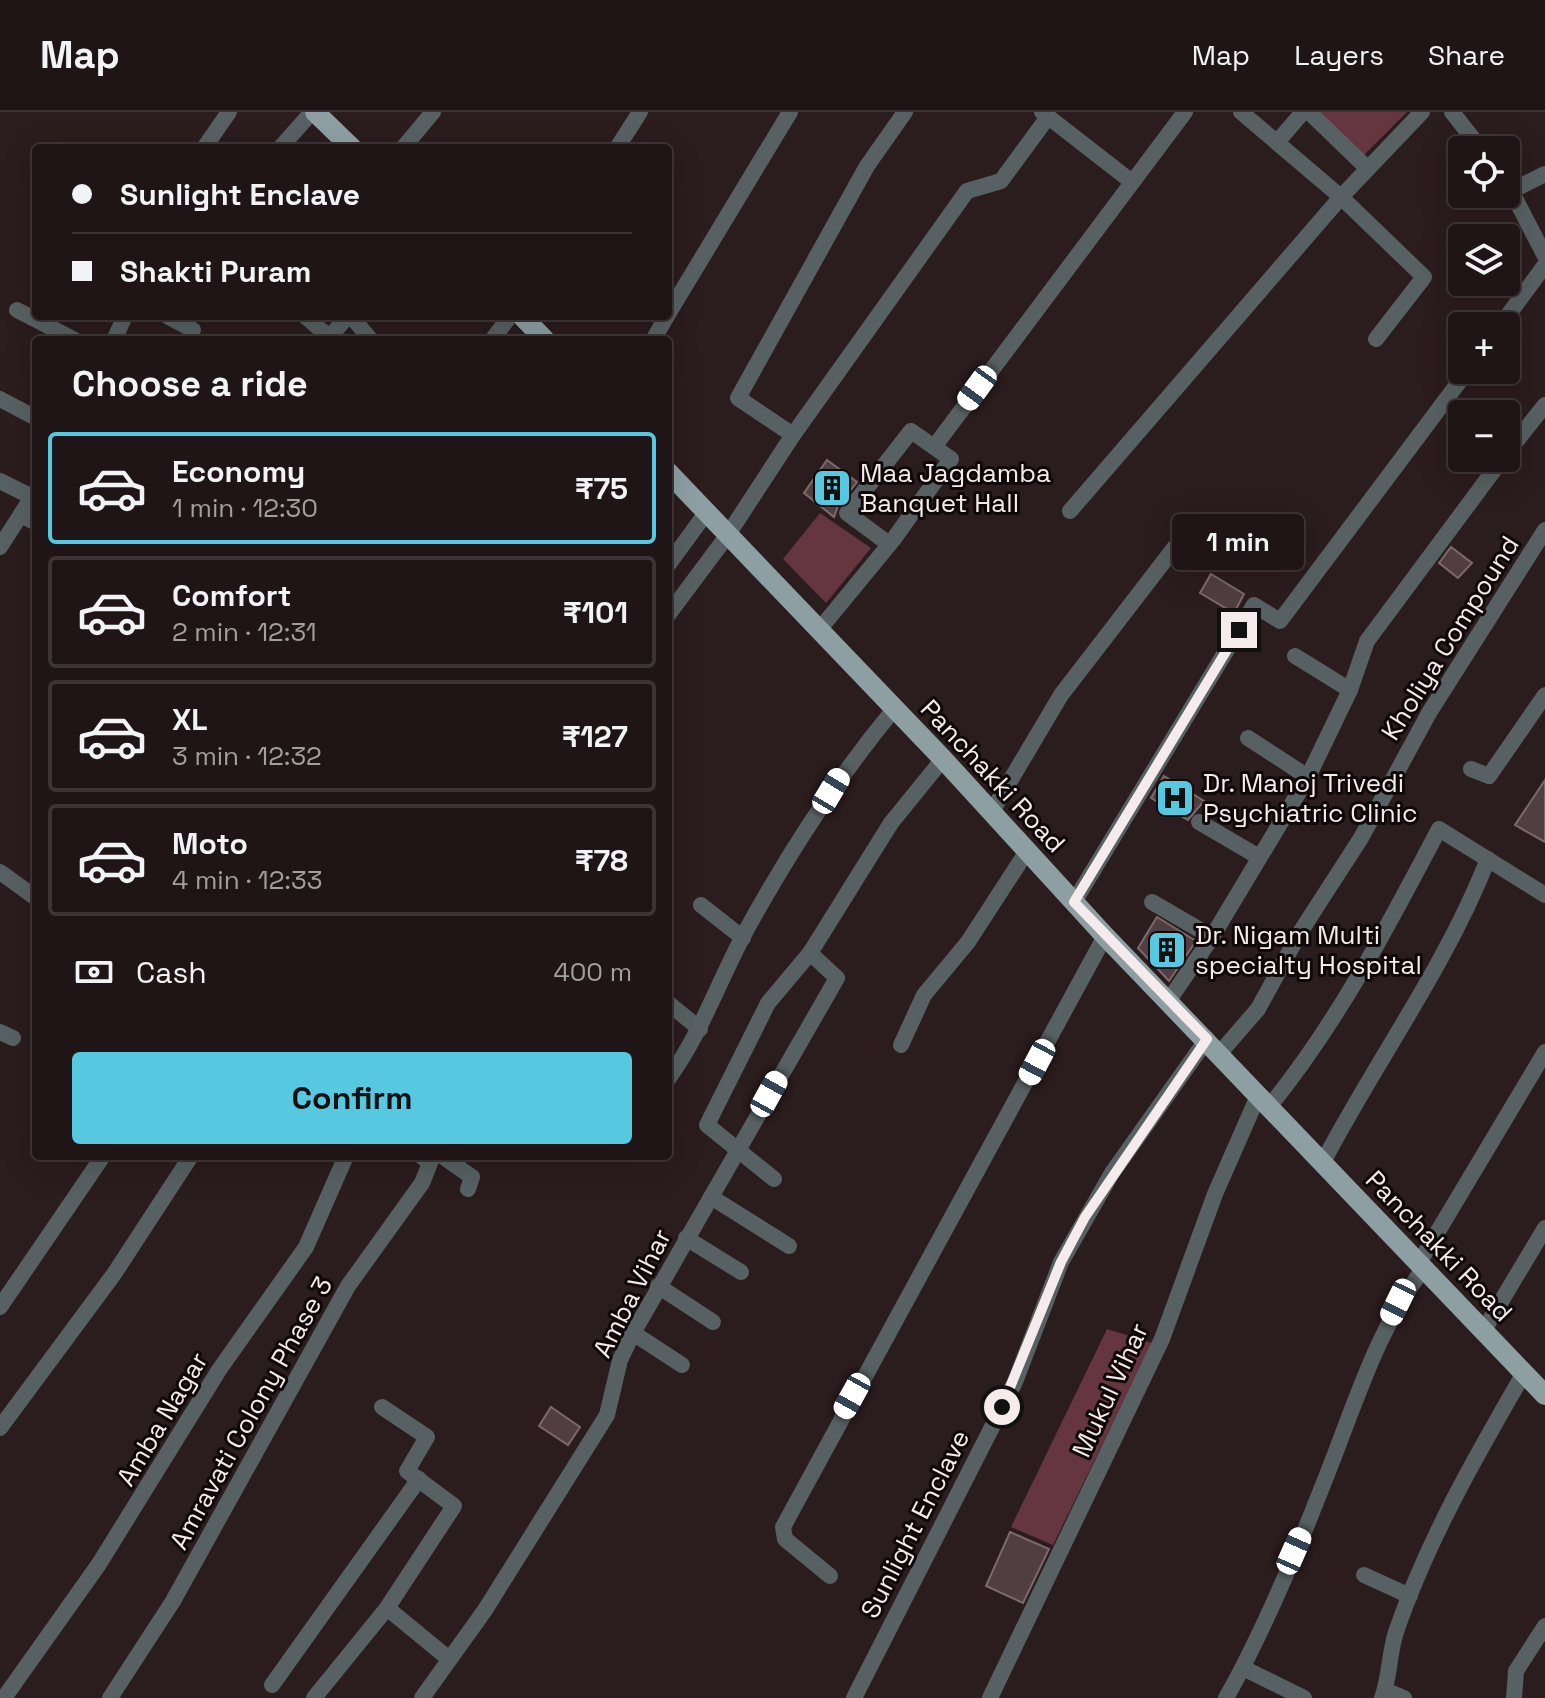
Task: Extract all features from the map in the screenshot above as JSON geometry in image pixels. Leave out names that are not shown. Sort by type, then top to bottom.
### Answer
[{"type":"main road","points":[[314,112],[348,144]]},
{"type":"main road","points":[[526,320],[541,336]]},
{"type":"main road","name":"Panchakki Road","points":[[672,476],[895,708],[1105,936],[1545,1395]]},
{"type":"street","points":[[207,144],[229,112]]},
{"type":"street","points":[[284,144],[314,112]]},
{"type":"street","points":[[406,144],[433,112]]},
{"type":"street","points":[[620,144],[640,112]]},
{"type":"street","points":[[672,308],[790,112]]},
{"type":"street","points":[[793,435],[738,398],[867,166],[905,112]]},
{"type":"street","points":[[934,447],[1185,112]]},
{"type":"street","points":[[1241,112],[1341,197],[1424,277],[1376,339]]},
{"type":"street","points":[[1278,141],[1303,112]]},
{"type":"street","points":[[1309,112],[1366,167]]},
{"type":"street","points":[[1070,511],[1366,167],[1422,112]]},
{"type":"street","points":[[1452,112],[1471,136]]},
{"type":"street","points":[[672,610],[727,536],[793,435],[967,191],[1001,181],[1045,114],[1132,182]]},
{"type":"street","points":[[1520,182],[1545,174]]},
{"type":"street","points":[[1520,207],[1545,256]]},
{"type":"street","points":[[1510,312],[1545,265]]},
{"type":"street","points":[[17,310],[32,318]]},
{"type":"street","points":[[36,320],[67,336]]},
{"type":"street","points":[[174,320],[193,330]]},
{"type":"street","points":[[309,320],[325,336]]},
{"type":"street","points":[[331,336],[345,320]]},
{"type":"street","points":[[353,320],[367,336]]},
{"type":"street","points":[[1074,902],[1254,605],[1280,621],[1458,384]]},
{"type":"street","points":[[0,399],[32,416]]},
{"type":"street","points":[[1520,436],[1545,405]]},
{"type":"street","points":[[819,630],[889,544],[951,459],[911,431],[847,513],[889,544]]},
{"type":"street","points":[[1169,1000],[1212,937],[1308,777],[1350,690],[1367,641],[1492,472]]},
{"type":"street","points":[[0,481],[32,493]]},
{"type":"street","points":[[672,560],[706,513]]},
{"type":"street","points":[[0,547],[28,519]]},
{"type":"street","name":"Kholiya Compound","points":[[1213,1047],[1258,1009],[1299,934],[1361,838],[1429,713],[1545,530]]},
{"type":"street","points":[[991,813],[1061,695],[1175,547]]},
{"type":"street","points":[[1295,656],[1350,690]]},
{"type":"street","points":[[1471,769],[1489,776],[1545,695]]},
{"type":"street","points":[[672,1073],[700,1029],[743,938],[844,769],[895,708]]},
{"type":"street","points":[[1248,738],[1308,777]]},
{"type":"street","points":[[774,1179],[707,1125],[768,1003],[810,953],[891,823],[943,759]]},
{"type":"street","points":[[1199,822],[1259,857]]},
{"type":"street","name":"Mukul Vihar","points":[[990,1698],[1162,1339],[1215,1194],[1264,1102],[1295,1074],[1368,965],[1439,829],[1488,859]]},
{"type":"street","points":[[901,1045],[924,995],[968,942],[1027,851]]},
{"type":"street","points":[[1323,1162],[1348,1114],[1421,1000],[1472,901],[1488,859],[1545,895]]},
{"type":"street","points":[[2,877],[32,896]]},
{"type":"street","points":[[1152,902],[1212,937]]},
{"type":"street","points":[[701,905],[743,938]]},
{"type":"street","points":[[830,1576],[785,1539],[783,1527],[1105,936]]},
{"type":"street","name":"Amba Vihar","points":[[422,1698],[485,1610],[607,1415],[620,1360],[633,1333],[837,978],[810,953]]},
{"type":"street","points":[[672,1006],[700,1029]]},
{"type":"street","name":"Sunlight Enclave","points":[[854,1698],[1015,1382],[1061,1262],[1079,1228],[1112,1173],[1213,1047]]},
{"type":"street","points":[[1226,1698],[1243,1668],[1319,1495],[1373,1353],[1398,1302],[1545,1052]]},
{"type":"street","points":[[0,1307],[100,1160]]},
{"type":"street","points":[[0,1428],[114,1274],[188,1160]]},
{"type":"street","name":"Amba Nagar","points":[[4,1698],[99,1564],[219,1370],[306,1247],[344,1160]]},
{"type":"street","name":"Amravati Colony Phase 3","points":[[110,1698],[181,1588],[348,1286],[422,1183],[430,1163],[426,1160]]},
{"type":"street","points":[[448,1160],[472,1177],[468,1189]]},
{"type":"street","points":[[711,1197],[789,1246]]},
{"type":"street","points":[[1484,1330],[1545,1228]]},
{"type":"street","points":[[686,1238],[741,1272]]},
{"type":"street","points":[[658,1286],[713,1322]]},
{"type":"street","points":[[633,1333],[682,1365]]},
{"type":"street","points":[[1404,1698],[1384,1694],[1395,1635],[1475,1458],[1524,1373]]},
{"type":"street","points":[[314,1698],[387,1608],[454,1506],[407,1471],[427,1437],[382,1407]]},
{"type":"street","points":[[272,1685],[419,1479]]},
{"type":"street","points":[[1364,1575],[1410,1596]]},
{"type":"street","points":[[387,1608],[449,1659]]},
{"type":"street","points":[[1514,1698],[1516,1671],[1545,1626]]},
{"type":"street","points":[[1243,1668],[1304,1698]]},
{"type":"shaded area","points":[[1318,112],[1407,112],[1364,155]]},
{"type":"shaded area","points":[[820,513],[871,548],[826,603],[783,559]]},
{"type":"shaded area","points":[[1107,1329],[1152,1343],[1053,1545],[1011,1527]]},
{"type":"building","name":"Maa Jagdamba Banquet Hall","points":[[827,460],[857,482],[838,506],[834,517],[804,493]]},
{"type":"building","points":[[1451,547],[1472,563],[1458,578],[1439,563]]},
{"type":"building","points":[[1211,574],[1244,594],[1234,613],[1200,593]]},
{"type":"building","points":[[1164,776],[1204,801],[1188,820],[1151,798]]},
{"type":"building","points":[[1545,780],[1545,842],[1515,825]]},
{"type":"building","name":"Dr. Nigam Multi specialty Hospital","points":[[1157,917],[1196,941],[1169,981],[1138,948]]},
{"type":"building","points":[[551,1407],[580,1427],[568,1445],[539,1426]]},
{"type":"building","points":[[1010,1532],[1049,1549],[1023,1603],[986,1586]]},
{"type":"place","name":"Maa Jagdamba Banquet Hall","points":[[832,488]]},
{"type":"place","name":"Dr. Manoj Trivedi Psychiatric Clinic","points":[[1175,798]]},
{"type":"place","name":"Dr. Nigam Multi specialty Hospital","points":[[1167,950]]},
{"type":"route","points":[[1002,1407],[1015,1382],[1061,1262],[1085,1217],[1112,1173],[1207,1039],[1074,902],[1239,630]]}]
